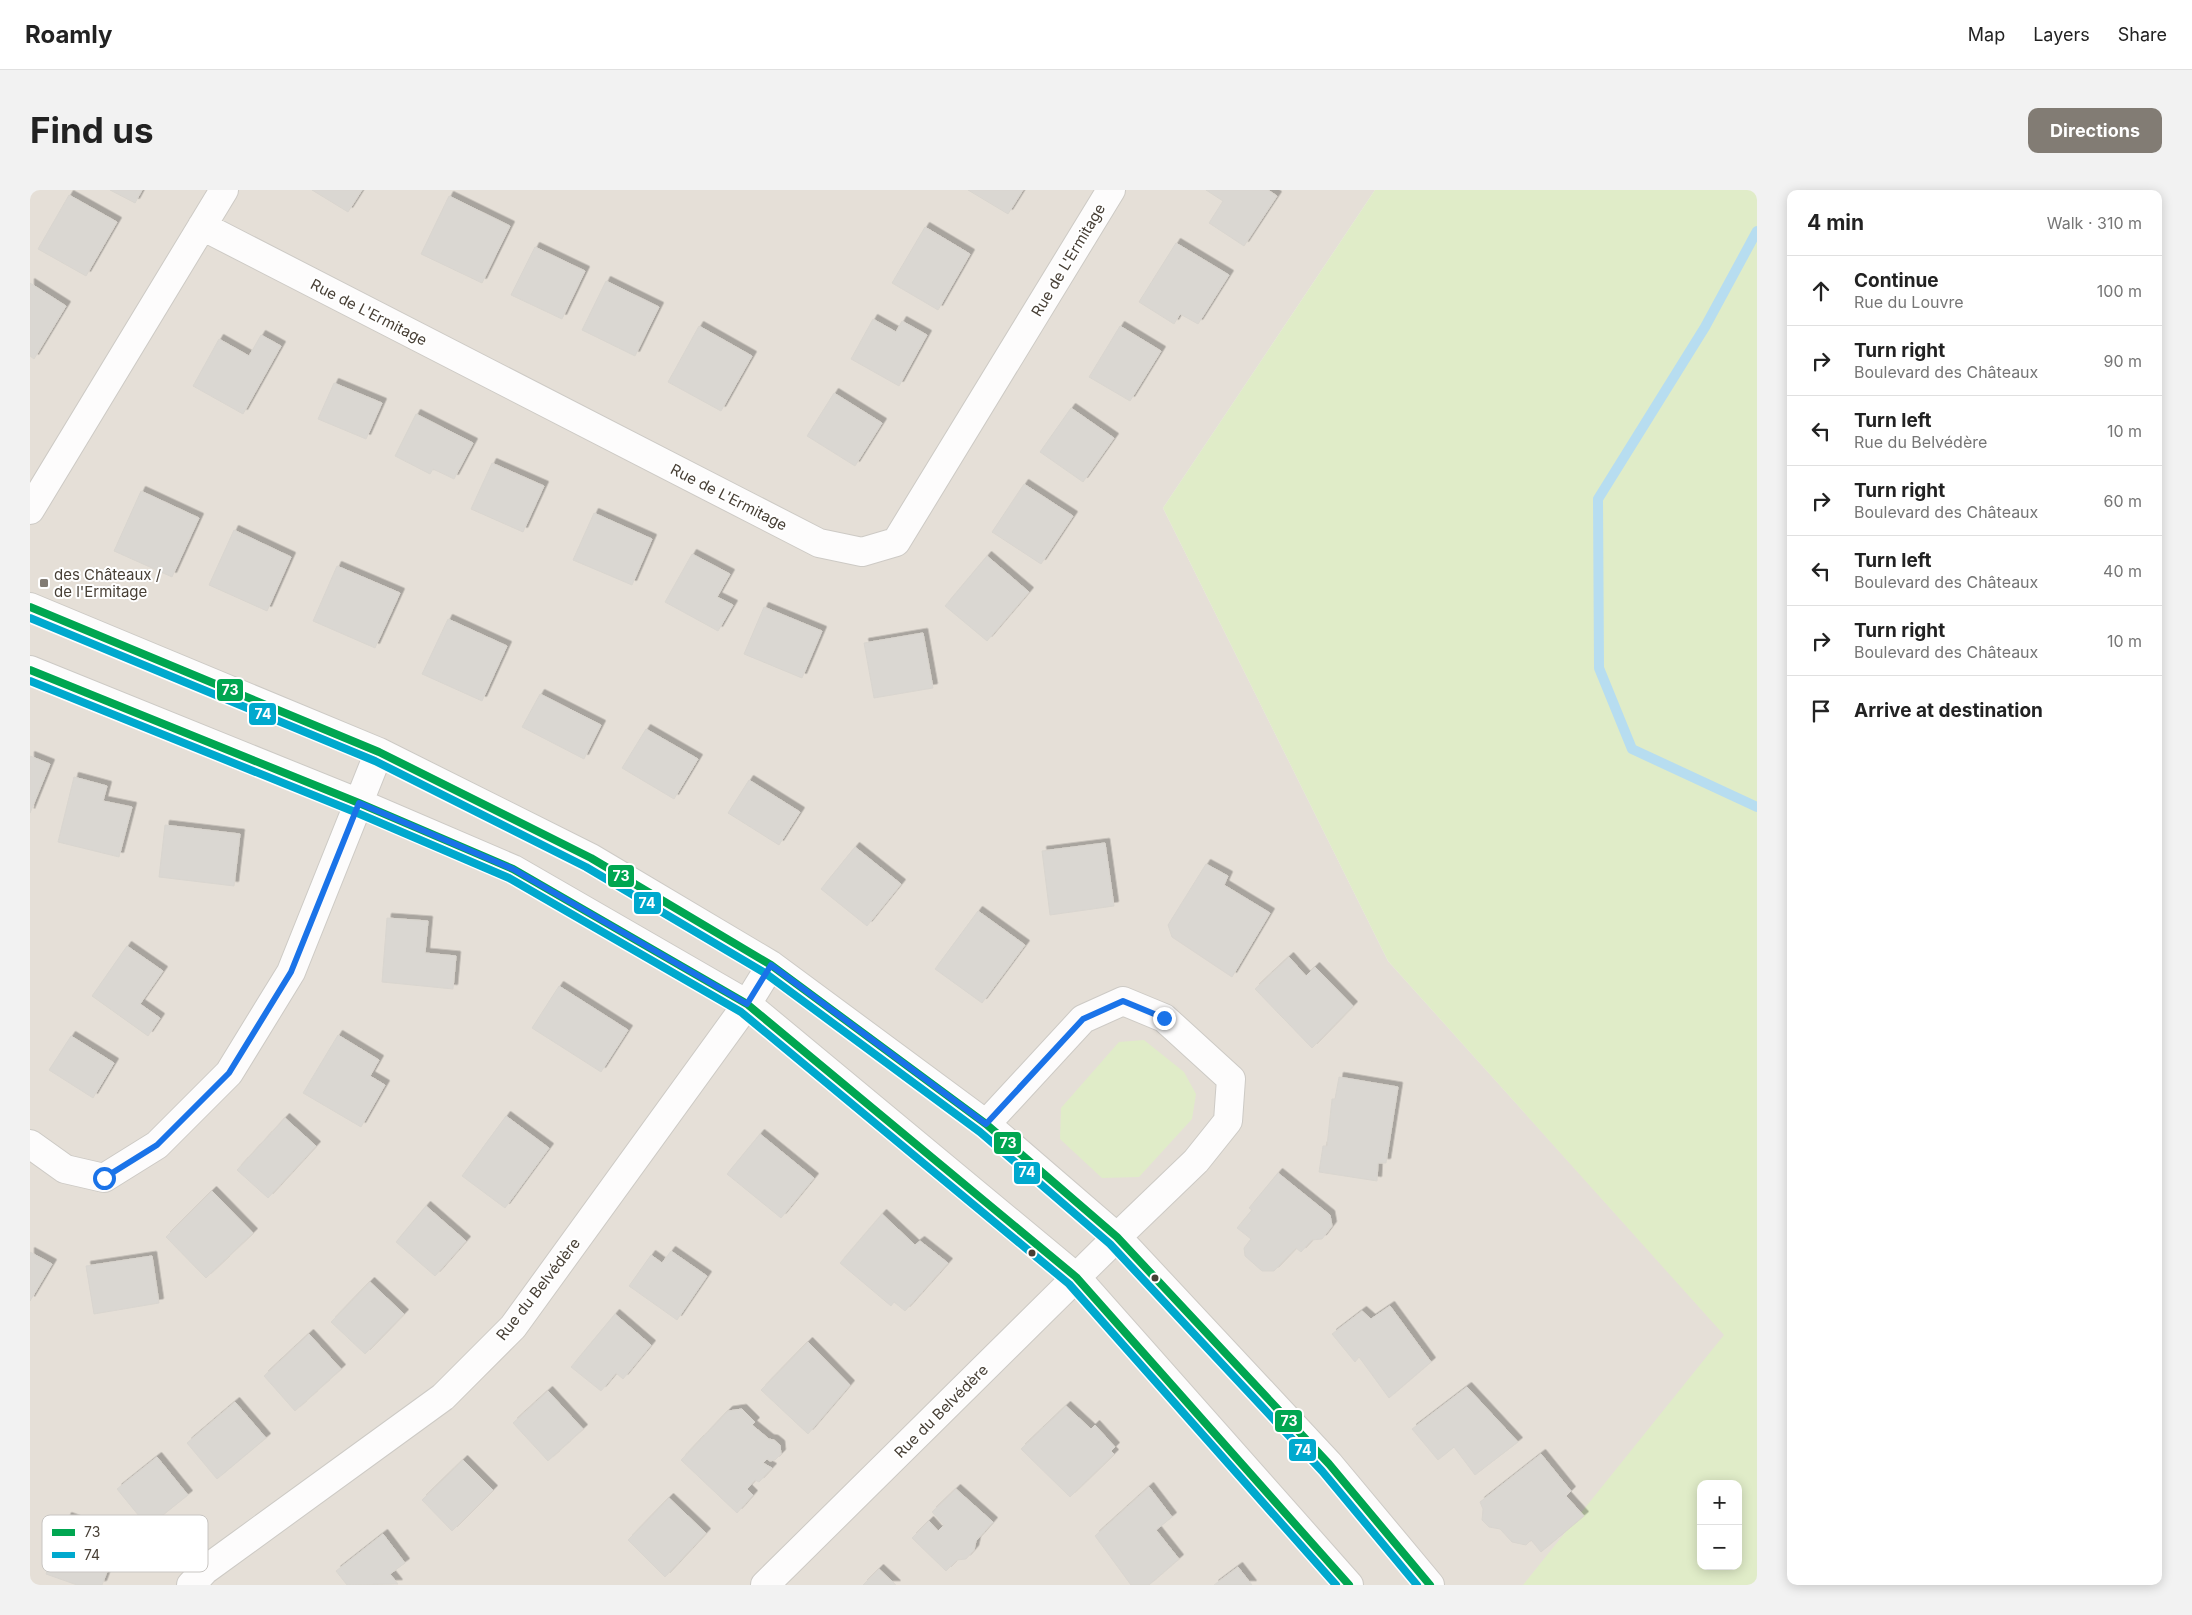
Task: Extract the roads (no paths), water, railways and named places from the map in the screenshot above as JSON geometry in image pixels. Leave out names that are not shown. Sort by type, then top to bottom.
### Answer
[{"type":"street","points":[[30,510],[224,190]]},
{"type":"street","name":"Rue de L'Ermitage","points":[[202,226],[818,542],[862,552],[896,542],[1111,190]]},
{"type":"street","points":[[30,607],[379,752],[592,858],[771,965],[986,1124],[1117,1236],[1329,1464],[1430,1585]]},
{"type":"street","points":[[30,670],[359,803],[513,869],[747,1004],[1076,1277],[1348,1585]]},
{"type":"street","points":[[30,1144],[65,1169],[104,1178],[157,1145],[229,1073],[291,972],[379,752]]},
{"type":"street","name":"Rue du Belvédère","points":[[208,1568],[443,1397],[513,1327],[747,1004],[771,965]]},
{"type":"street","name":"Rue du Belvédère","points":[[765,1585],[1117,1236],[1196,1161],[1228,1121],[1231,1079],[1164,1018],[1123,1001],[1083,1019],[986,1124]]},
{"type":"street","name":"Rue du Belvédère","points":[[191,1585],[203,1572]]},
{"type":"waterway","points":[[1757,231],[1705,327],[1598,499],[1599,668],[1632,749],[1757,807]]},
{"type":"place","name":"des Châteaux / de l'Ermitage","points":[[44,583]]}]
